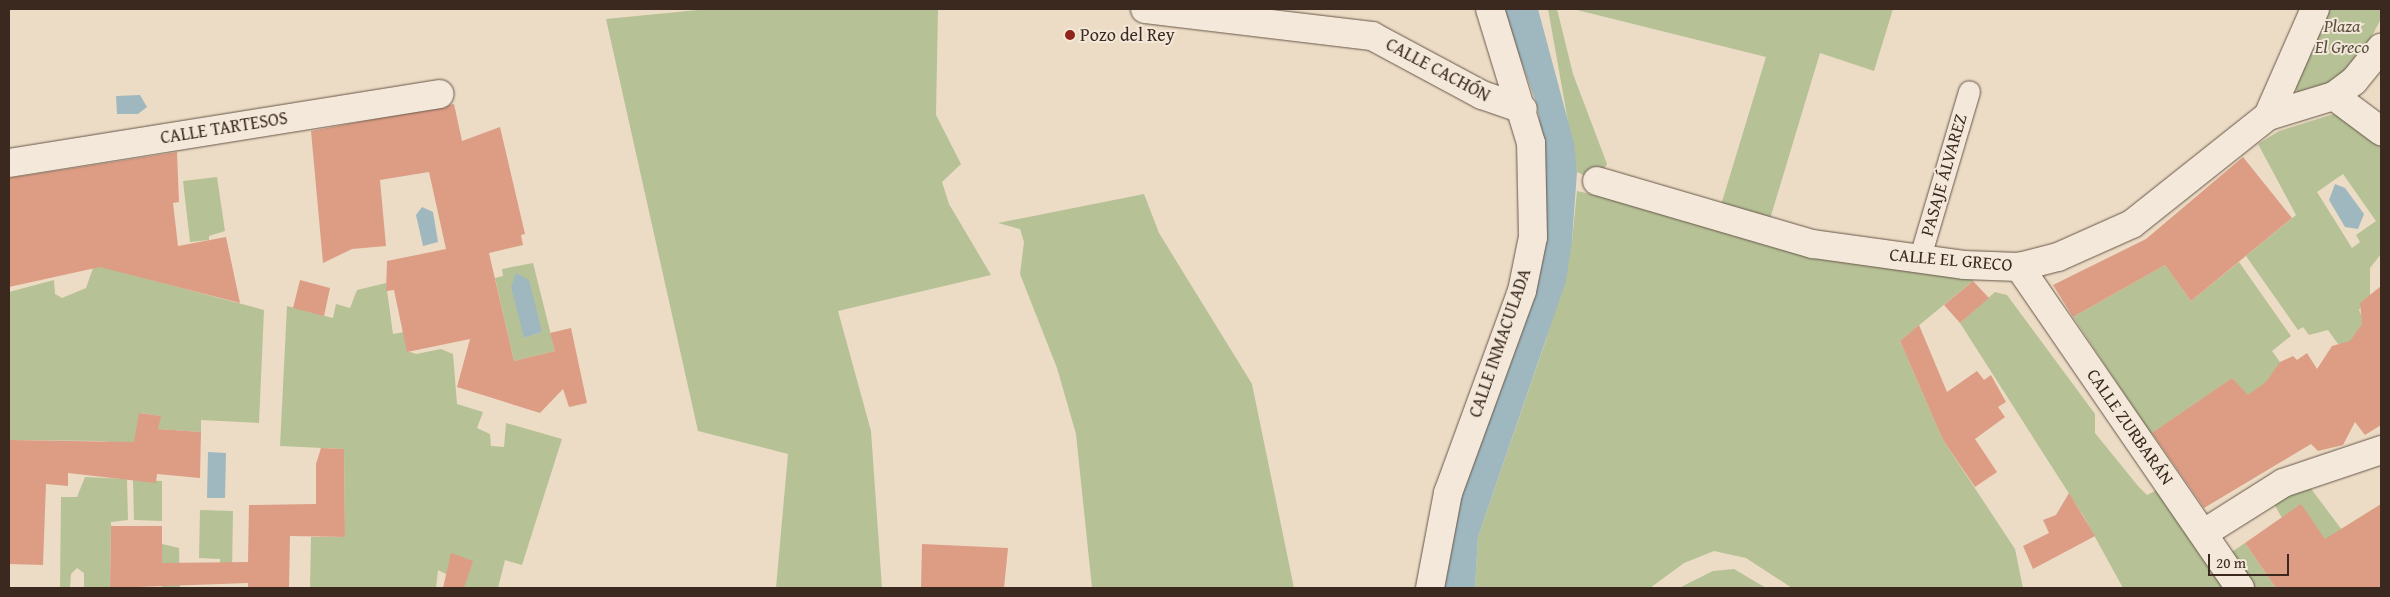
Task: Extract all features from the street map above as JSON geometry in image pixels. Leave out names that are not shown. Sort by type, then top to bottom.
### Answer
[{"type":"street","name":"CALLE CACHÓN","points":[[1145,9],[1372,36],[1482,95],[1523,109]]},
{"type":"street","name":"CALLE INMACULADA","points":[[1430,588],[1448,493],[1522,291],[1531,246],[1535,179],[1523,109],[1490,9]]},
{"type":"street","name":"CALLE EL GRECO","points":[[2268,116],[2315,9]]},
{"type":"street","name":"CALLE EL GRECO","points":[[1597,181],[1813,244],[1919,260],[2019,267],[2058,256],[2132,224],[2268,116],[2334,96],[2354,81],[2381,48]]},
{"type":"street","name":"PASAJE ÁLVAREZ","points":[[1919,260],[1969,90]]},
{"type":"street","name":"CALLE TARTESOS","points":[[9,163],[440,94]]},
{"type":"street","points":[[2334,96],[2381,131]]},
{"type":"street","name":"CALLE ZURBARÁN","points":[[2019,267],[2204,533],[2240,588]]},
{"type":"street","points":[[2204,533],[2283,483],[2381,450]]},
{"type":"green space","points":[[708,9],[938,9],[936,115],[961,164],[942,182],[949,204],[991,275],[838,311],[871,431],[882,588],[776,588],[788,454],[698,431],[606,19]]},
{"type":"green space","points":[[1548,9],[1557,9],[1573,74],[1607,164],[1597,181],[1577,172]]},
{"type":"green space","points":[[1573,9],[1893,9],[1874,71],[1820,53],[1770,219],[1721,205],[1766,57]]},
{"type":"green space","name":"Plaza El Greco","points":[[2329,9],[2381,9],[2381,19],[2366,47],[2343,73],[2325,87],[2298,95],[2295,86]]},
{"type":"green space","points":[[2337,113],[2381,147],[2381,254],[2370,268],[2370,295],[2359,310],[2364,321],[2349,344],[2338,344],[2328,330],[2309,335],[2303,327],[2298,330],[2246,256],[2296,215],[2258,144],[2279,131]],"holes":[[[2343,174],[2376,221],[2356,235],[2360,242],[2352,248],[2317,192]]]},
{"type":"green space","points":[[217,177],[225,231],[209,236],[209,240],[190,242],[183,181]]},
{"type":"green space","points":[[1577,191],[1974,280],[1900,341],[1943,440],[2015,549],[2023,588],[1792,588],[1746,558],[1714,551],[1684,563],[1650,588],[1475,588],[1478,537],[1546,340],[1572,241]]},
{"type":"green space","points":[[1144,194],[1159,233],[1252,384],[1294,588],[1092,588],[1076,434],[1057,368],[1020,274],[1024,242],[1020,229],[998,223]]},
{"type":"green space","points":[[2239,262],[2291,336],[2272,351],[2280,362],[2274,377],[2249,401],[2232,378],[2151,434],[2073,317],[2165,265],[2191,301]]},
{"type":"green space","points":[[118,263],[125,273],[264,310],[259,423],[201,420],[201,432],[158,429],[160,416],[140,413],[143,447],[103,441],[9,440],[9,292],[54,280],[55,294],[62,298],[86,288],[93,268]]},
{"type":"green space","points":[[533,263],[555,351],[514,361],[495,278],[503,276],[502,269]],"holes":[[[527,281],[542,332],[524,338]]]},
{"type":"green space","points":[[386,283],[393,334],[404,332],[407,351],[416,354],[441,349],[453,354],[457,404],[483,412],[477,428],[490,434],[491,446],[504,447],[506,423],[562,439],[522,565],[505,560],[498,588],[464,588],[472,561],[446,574],[438,570],[436,588],[310,588],[311,537],[345,537],[344,449],[280,446],[287,306],[333,318],[336,304],[350,308],[357,290]]},
{"type":"green space","points":[[1995,292],[2007,295],[2095,414],[2095,433],[2138,486],[2147,495],[2163,487],[2230,588],[2123,588],[2084,517],[1960,323]]},
{"type":"green space","points":[[85,477],[127,479],[128,520],[111,522],[110,588],[84,588],[84,573],[77,568],[71,574],[70,588],[60,588],[61,497],[77,497]]},
{"type":"green space","points":[[133,480],[162,481],[162,521],[134,520]]},
{"type":"green space","points":[[2309,486],[2381,582],[2381,588],[2359,588],[2301,505],[2282,518],[2273,502]]},
{"type":"green space","points":[[200,510],[233,511],[232,573],[221,572],[220,559],[199,558]]},
{"type":"green space","points":[[2245,543],[2276,588],[2253,588],[2230,553]]},
{"type":"green space","points":[[162,544],[179,548],[180,588],[162,588]]},
{"type":"green space","points":[[1734,569],[1766,588],[1679,588],[1713,571]]},
{"type":"water","points":[[1502,9],[1538,9],[1574,143],[1577,172],[1572,241],[1566,281],[1478,537],[1475,588],[1445,588],[1447,536],[1480,431],[1543,146],[1537,105]]},
{"type":"water","points":[[140,95],[147,107],[138,114],[117,114],[116,96]]},
{"type":"water","points":[[2335,184],[2345,188],[2364,214],[2358,229],[2345,227],[2329,200]]},
{"type":"water","points":[[422,207],[433,212],[438,242],[423,246],[416,215]]},
{"type":"water","points":[[516,273],[529,280],[542,332],[524,338],[511,287]]},
{"type":"water","points":[[208,452],[226,453],[225,498],[207,498]]},
{"type":"building","points":[[454,104],[462,141],[500,127],[525,234],[521,235],[523,245],[489,253],[514,361],[555,351],[550,333],[571,328],[587,403],[569,407],[563,389],[540,413],[457,387],[470,339],[407,352],[394,290],[386,291],[387,261],[446,249],[429,172],[380,180],[386,246],[352,249],[323,263],[311,131]]},
{"type":"building","points":[[177,152],[179,202],[173,203],[178,246],[226,237],[240,303],[100,267],[9,287],[9,178]]},
{"type":"building","points":[[2243,157],[2292,218],[2191,301],[2165,265],[2073,317],[2053,285],[2146,239]]},
{"type":"building","points":[[300,280],[330,288],[324,316],[293,308]]},
{"type":"building","points":[[1973,281],[1989,298],[1960,323],[1944,305]]},
{"type":"building","points":[[2381,286],[2381,425],[2365,435],[2355,422],[2343,445],[2318,451],[2311,444],[2204,508],[2152,433],[2232,378],[2248,395],[2266,382],[2280,362],[2293,356],[2297,360],[2307,353],[2317,369],[2332,346],[2350,341],[2362,324],[2360,303]]},
{"type":"building","points":[[1919,325],[1947,392],[1977,371],[1984,380],[1991,375],[2006,402],[1998,407],[2005,417],[1975,439],[1997,472],[1975,487],[1943,440],[1900,341]]},
{"type":"building","points":[[139,413],[161,416],[158,429],[201,432],[200,478],[157,474],[156,483],[68,473],[68,486],[46,484],[43,565],[9,564],[9,440],[134,442]]},
{"type":"building","points":[[321,448],[344,449],[345,537],[290,536],[289,588],[248,588],[248,583],[110,588],[111,526],[162,526],[162,563],[248,562],[249,505],[316,504],[316,464]]},
{"type":"building","points":[[2069,493],[2095,536],[2033,569],[2023,546],[2049,533],[2043,520],[2056,515]]},
{"type":"building","points":[[2301,504],[2325,539],[2381,504],[2381,588],[2276,588],[2245,543]]},
{"type":"building","points":[[922,544],[1008,548],[1004,588],[921,588]]},
{"type":"building","points":[[451,553],[473,561],[464,588],[443,588]]},
{"type":"place","name":"Pozo del Rey","points":[[1070,35]]}]
